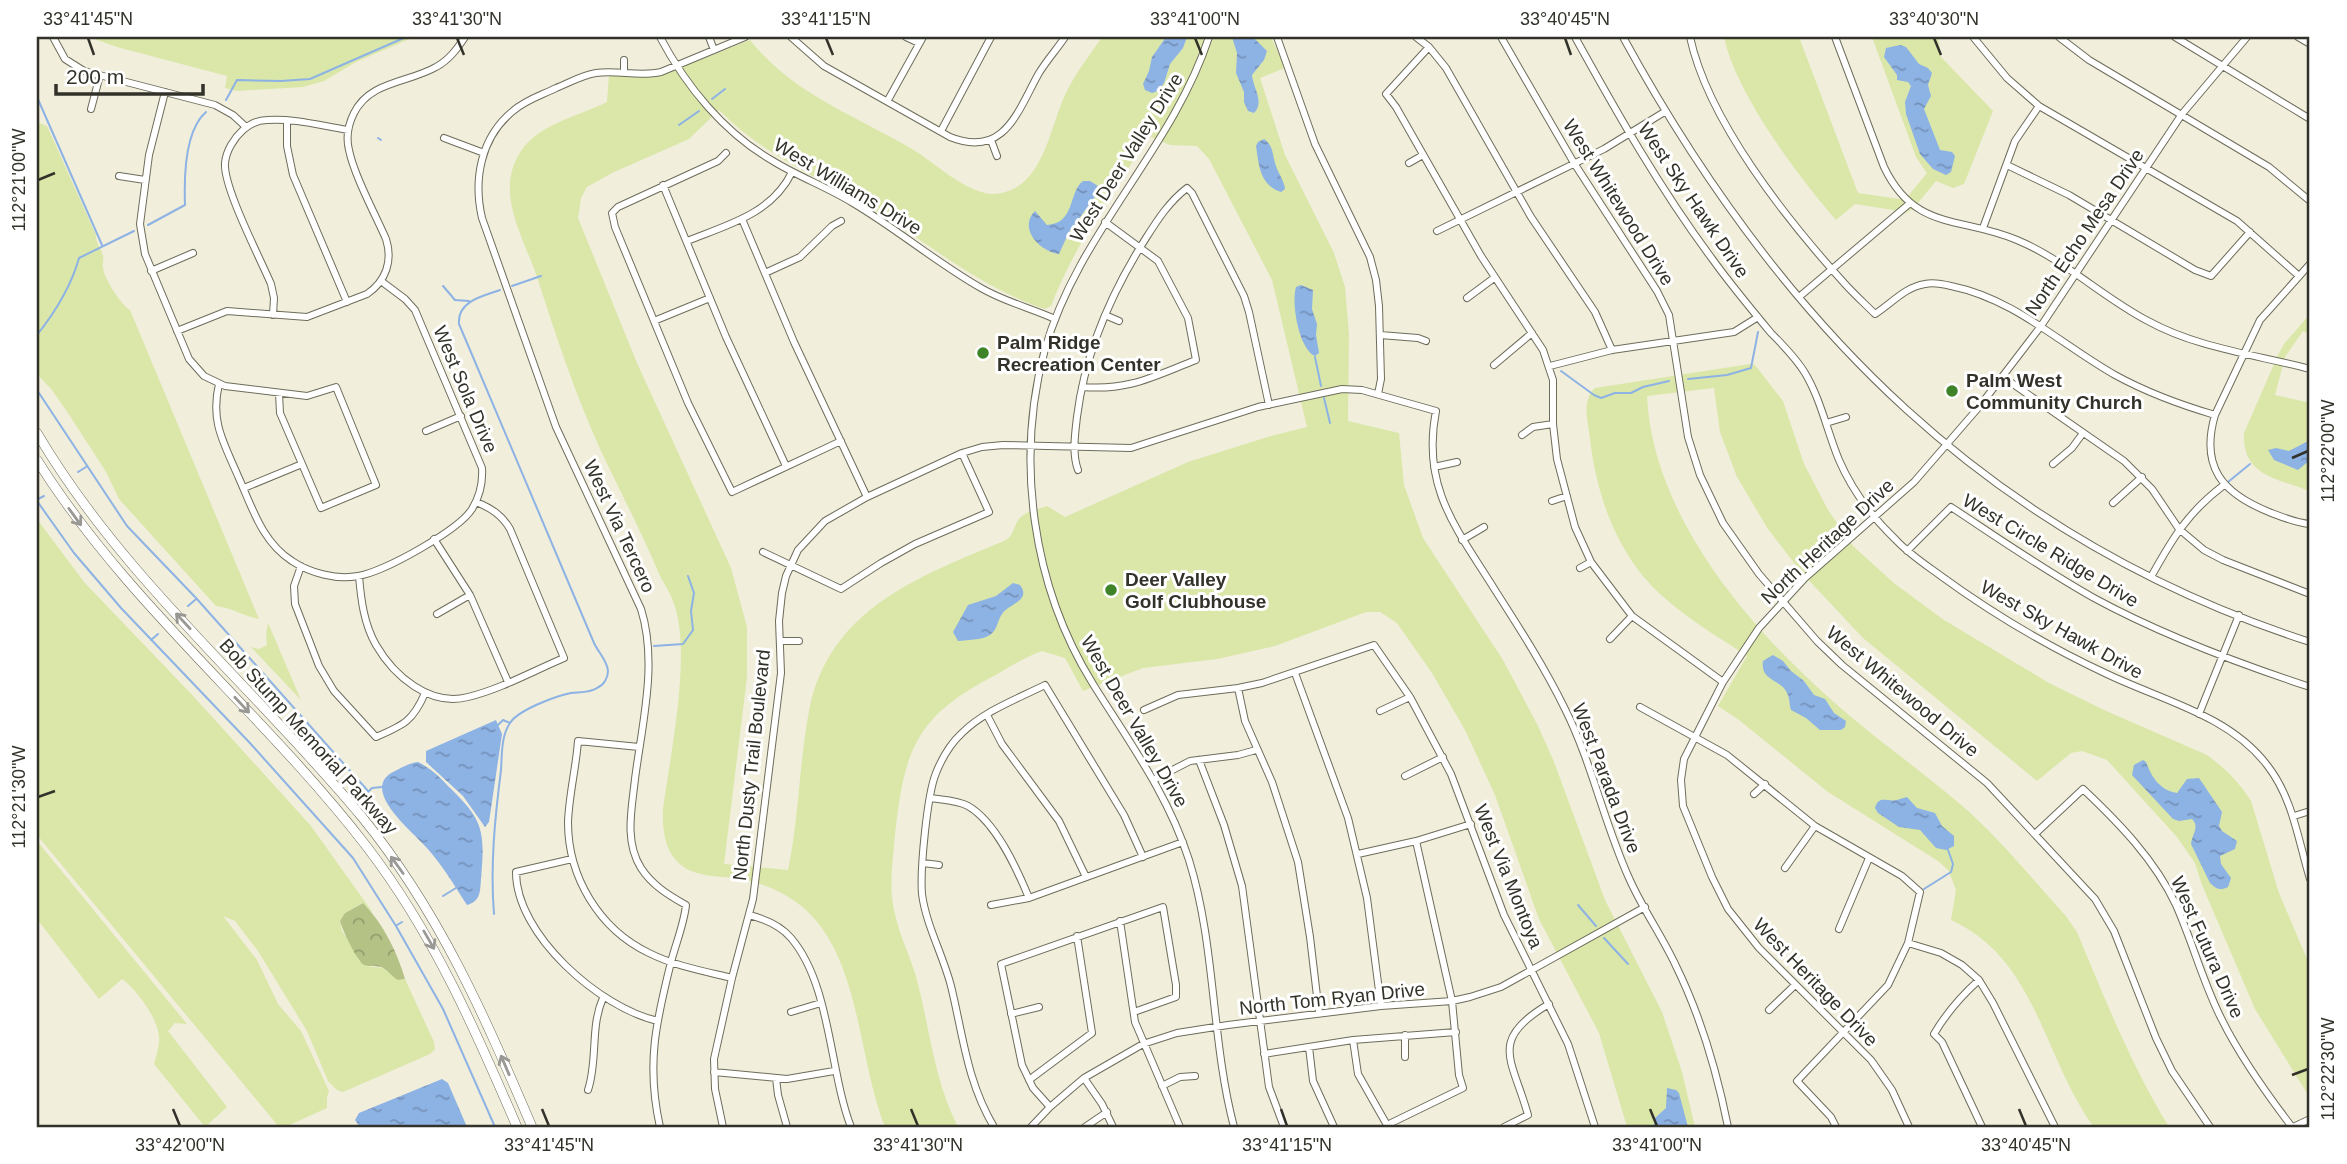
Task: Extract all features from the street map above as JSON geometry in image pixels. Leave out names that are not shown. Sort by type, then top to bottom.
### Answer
[{"type":"highway","name":"Bob Stump Memorial Parkway","points":[[37,433],[72,488],[114,544],[336,788],[401,870],[436,923],[467,979],[532,1127]]},
{"type":"highway","name":"Bob Stump Memorial Parkway","points":[[37,460],[78,520],[115,567],[324,795],[379,862],[451,980],[517,1127]]},
{"type":"street","points":[[53,37],[60,52],[72,65],[223,108],[246,127]]},
{"type":"street","points":[[177,331],[227,311],[307,317],[367,294],[381,281],[388,265],[388,246],[350,154],[348,130],[356,109],[367,96],[379,88],[433,69],[451,56],[465,37]]},
{"type":"street","name":"West Williams Drive","points":[[660,37],[677,65],[727,127],[771,160],[854,203],[984,290],[1055,319]]},
{"type":"street","points":[[709,37],[714,50]]},
{"type":"street","points":[[444,138],[484,153],[496,130],[514,110],[587,75],[624,72],[651,74],[745,37]]},
{"type":"street","points":[[790,37],[824,66],[961,141],[977,142],[990,140],[1007,130],[1040,72],[1065,37]]},
{"type":"street","points":[[888,100],[921,40],[906,37]]},
{"type":"street","points":[[941,131],[991,37]]},
{"type":"street","points":[[1277,37],[1315,144],[1370,257],[1376,280],[1380,335],[1381,379],[1378,394]]},
{"type":"street","points":[[1416,37],[1429,47],[1446,68],[1515,191],[1595,312],[1612,350]]},
{"type":"street","name":"West Whitewood Drive","points":[[1501,37],[1574,163],[1657,291],[1669,315],[1688,437],[1700,475],[1723,523],[1781,601],[1842,665],[1987,783],[2095,899],[2105,914],[2172,1071],[2210,1127]]},
{"type":"street","name":"West Sky Hawk Drive","points":[[1574,37],[1629,134],[1713,261],[1803,370],[1814,390],[1845,472],[1874,517],[1907,551],[2025,631],[2114,678],[2199,714],[2235,733],[2252,748],[2278,781],[2294,816],[2310,879]]},
{"type":"street","points":[[1623,37],[1665,111],[1727,205],[1798,297],[1862,368],[1946,446],[2018,500],[2089,545],[2151,578],[2310,642]]},
{"type":"street","points":[[1690,37],[1700,74],[1719,114],[1770,190],[1832,269],[1875,314],[1906,291],[1924,284],[1933,283],[1980,293],[2008,306],[2116,375],[2152,392],[2215,415]]},
{"type":"street","points":[[1835,37],[1884,167],[1909,204],[1945,221],[1983,228],[2018,240],[2075,272],[2149,322],[2186,337],[2310,369]]},
{"type":"street","points":[[1975,37],[2007,78],[2039,106],[2237,221],[2299,276]]},
{"type":"street","points":[[2059,37],[2089,60],[2269,167],[2310,201]]},
{"type":"street","points":[[2175,37],[2310,119]]},
{"type":"street","name":"North Echo Mesa Drive","points":[[1946,446],[2041,326],[2182,114],[2247,37]]},
{"type":"street","points":[[2298,37],[2310,44]]},
{"type":"street","name":"West Deer Valley Drive","points":[[1209,38],[1178,110],[1074,274],[1055,319],[1039,376],[1031,446],[1034,513],[1043,562],[1056,609],[1088,675],[1155,779],[1183,842],[1197,892],[1234,1127]]},
{"type":"street","points":[[1429,47],[1386,94],[1494,278],[1544,350],[1550,366],[1554,394],[1553,424],[1557,460],[1575,527],[1591,562],[1632,616],[1723,682]]},
{"type":"street","points":[[624,60],[624,72]]},
{"type":"street","points":[[91,109],[100,75]]},
{"type":"street","points":[[165,92],[152,139],[140,224],[145,254],[193,364],[204,376],[219,384],[307,396],[335,387],[376,485],[321,508],[281,413],[279,393]]},
{"type":"street","points":[[1983,228],[2015,141],[2039,106]]},
{"type":"street","points":[[1437,231],[1574,163],[1629,134],[1665,111]]},
{"type":"street","points":[[273,315],[271,284],[229,187],[225,171],[228,152],[238,134],[246,127],[265,120],[348,130]]},
{"type":"street","points":[[288,121],[287,146],[293,175],[347,302]]},
{"type":"street","points":[[990,140],[997,156]]},
{"type":"street","name":"West Via Tercero","points":[[484,153],[479,168],[477,200],[504,284],[556,427],[647,626],[649,664],[631,813],[631,845],[639,866],[651,881],[686,905],[671,962]]},
{"type":"street","points":[[726,153],[718,162],[631,199],[612,212],[615,227],[688,403],[732,492],[841,441]]},
{"type":"street","points":[[1409,163],[1423,155]]},
{"type":"street","points":[[2007,165],[2068,195],[2195,270],[2211,276],[2250,232]]},
{"type":"street","points":[[687,241],[742,219],[777,197],[792,172]]},
{"type":"street","points":[[119,176],[145,180]]},
{"type":"street","points":[[663,185],[710,298],[786,466]]},
{"type":"street","points":[[1079,470],[1075,462],[1075,448],[1082,387],[1094,341],[1114,291],[1141,246],[1164,210],[1187,188],[1244,296],[1269,405]]},
{"type":"street","points":[[1798,297],[1909,204]]},
{"type":"street","points":[[742,219],[794,342],[867,497]]},
{"type":"street","points":[[765,273],[800,257],[832,226],[841,221]]},
{"type":"street","points":[[1082,387],[1103,389],[1129,386],[1196,360],[1188,318],[1158,261],[1105,222]]},
{"type":"street","points":[[152,271],[193,253]]},
{"type":"street","points":[[2310,264],[2260,320],[2215,415],[2210,447],[2215,470],[2224,485],[2243,501],[2284,518],[2310,524]]},
{"type":"street","points":[[1467,298],[1494,278]]},
{"type":"street","name":"West Sola Drive","points":[[381,281],[415,310],[461,416],[482,468],[482,486],[476,502]]},
{"type":"street","points":[[654,321],[710,298]]},
{"type":"street","points":[[1105,316],[1119,321]]},
{"type":"street","points":[[1550,366],[1612,350],[1734,332],[1758,317]]},
{"type":"street","points":[[1494,365],[1532,333]]},
{"type":"street","points":[[1380,335],[1426,341]]},
{"type":"street","points":[[2003,377],[2108,448],[2142,477],[2179,529],[2204,550],[2223,561],[2310,594]]},
{"type":"street","points":[[219,384],[215,404],[217,423],[266,536],[282,553],[301,566],[326,575],[359,576],[388,568],[434,539],[461,521],[476,502],[491,508],[510,529],[564,658],[467,698],[438,698],[425,693],[404,678],[375,644],[364,614],[359,576]]},
{"type":"street","name":"North Dusty Trail Boulevard","points":[[723,1127],[715,1089],[717,1040],[749,915],[781,673],[779,621],[782,593],[798,550],[825,520],[867,497],[962,453],[987,446],[1131,447],[1269,405],[1342,388],[1378,394],[1436,411]]},
{"type":"street","name":"West Parada Drive","points":[[1436,411],[1432,431],[1434,467],[1443,503],[1462,540],[1542,666],[1581,743],[1629,878],[1690,997],[1719,1082],[1728,1127]]},
{"type":"street","points":[[426,431],[461,416]]},
{"type":"street","points":[[1826,423],[1846,416]]},
{"type":"street","points":[[1522,435],[1534,427],[1553,424]]},
{"type":"street","points":[[2053,464],[2071,448],[2083,432]]},
{"type":"street","name":"North Heritage Drive","points":[[1694,737],[1745,646],[1781,601],[1914,482],[1946,446]]},
{"type":"street","points":[[763,552],[841,589],[904,550],[989,512],[962,453]]},
{"type":"street","points":[[1434,467],[1457,462]]},
{"type":"street","points":[[244,488],[302,464]]},
{"type":"street","points":[[2113,503],[2142,477]]},
{"type":"street","points":[[2151,578],[2179,529],[2197,507],[2224,485]]},
{"type":"street","points":[[1552,501],[1567,496]]},
{"type":"street","name":"West Circle Ridge Drive","points":[[1907,551],[1951,507],[2028,559],[2096,599],[2222,655],[2310,687]]},
{"type":"street","points":[[1462,540],[1484,527]]},
{"type":"street","points":[[434,539],[470,595],[508,682]]},
{"type":"street","points":[[1580,568],[1591,562]]},
{"type":"street","points":[[301,566],[294,586],[295,604],[322,673],[334,691],[376,737],[404,725],[417,712],[425,693]]},
{"type":"street","points":[[437,614],[470,595]]},
{"type":"street","points":[[2199,714],[2239,615]]},
{"type":"street","points":[[1610,639],[1632,616]]},
{"type":"street","points":[[780,641],[799,641]]},
{"type":"street","name":"West Via Montoya","points":[[1295,673],[1374,645],[1410,696],[1443,757],[1504,915],[1576,1064],[1595,1127]]},
{"type":"street","points":[[1144,710],[1178,695],[1238,688],[1295,673],[1348,818],[1358,855],[1367,898],[1381,1006]]},
{"type":"street","points":[[994,1127],[973,1085],[946,969],[922,894],[930,799],[935,775],[944,755],[962,733],[987,715],[1045,685],[1124,815],[1143,857]]},
{"type":"street","points":[[1238,688],[1245,721],[1272,782],[1298,862],[1319,1013]]},
{"type":"street","points":[[1380,711],[1410,696]]},
{"type":"street","points":[[1640,707],[1727,755],[1815,826],[1902,876],[1920,892],[1908,943],[1888,985],[1797,1081],[1831,1117],[1836,1127]]},
{"type":"street","points":[[987,715],[1002,744],[1059,821],[1086,877]]},
{"type":"street","name":"West Heritage Drive","points":[[1694,737],[1681,772],[1681,797],[1686,815],[1728,909],[1753,942],[1871,1060],[1892,1090],[1909,1127]]},
{"type":"street","points":[[639,747],[578,741],[568,821],[572,859],[577,874],[592,903],[606,922],[624,938],[648,953],[671,962],[732,978]]},
{"type":"street","points":[[1155,779],[1181,764],[1256,750]]},
{"type":"street","points":[[1405,776],[1443,757]]},
{"type":"street","points":[[1199,760],[1224,825],[1242,886],[1271,1097],[1284,1127]]},
{"type":"street","points":[[1754,794],[1765,784]]},
{"type":"street","name":"West Futura Drive","points":[[2036,833],[2083,789],[2134,841],[2159,873],[2176,906],[2220,1017],[2238,1050],[2292,1127]]},
{"type":"street","points":[[930,799],[960,803],[979,815],[1007,853],[1029,898]]},
{"type":"street","points":[[2294,816],[2310,811]]},
{"type":"street","points":[[1358,855],[1471,824]]},
{"type":"street","points":[[1785,868],[1815,826]]},
{"type":"street","points":[[1353,1040],[1358,1074],[1387,1125],[1462,1088],[1452,1001],[1416,841]]},
{"type":"street","points":[[991,905],[1029,898],[1183,842]]},
{"type":"street","points":[[1839,929],[1869,858]]},
{"type":"street","points":[[572,859],[516,872],[516,881],[531,920],[570,972],[603,998],[647,1019],[658,1021]]},
{"type":"street","points":[[923,863],[939,865]]},
{"type":"street","points":[[1050,1107],[1029,1080],[1022,1065],[1001,964],[1163,907],[1176,997],[1134,1012]]},
{"type":"street","name":"North Tom Ryan Drive","points":[[1031,1127],[1084,1078],[1143,1044],[1177,1033],[1260,1021],[1381,1006],[1452,1001],[1501,987],[1645,908]]},
{"type":"street","points":[[749,915],[781,928],[791,938],[812,975],[821,1003],[834,1071],[851,1127]]},
{"type":"street","points":[[1120,921],[1134,1012],[1143,1044],[1180,1127]]},
{"type":"street","points":[[1029,1080],[1092,1033],[1077,936]]},
{"type":"street","points":[[1908,943],[1941,953],[1962,965],[1979,980],[2055,1127]]},
{"type":"street","points":[[660,1127],[652,1075],[658,1021],[671,962]]},
{"type":"street","points":[[1979,980],[1952,1006],[1934,1034],[1942,1042],[1982,1127]]},
{"type":"street","points":[[1769,1010],[1795,985]]},
{"type":"street","points":[[588,1090],[598,1008],[603,998]]},
{"type":"street","points":[[791,1013],[821,1003]]},
{"type":"street","points":[[1504,1127],[1528,1115],[1510,1060],[1512,1027],[1549,1004]]},
{"type":"street","points":[[1011,1014],[1039,1007]]},
{"type":"street","points":[[1264,1054],[1353,1040],[1456,1032]]},
{"type":"street","points":[[1405,1035],[1405,1057]]},
{"type":"street","points":[[1309,1047],[1313,1082],[1334,1127]]},
{"type":"street","points":[[714,1072],[776,1078],[806,1077],[834,1071]]},
{"type":"street","points":[[1162,1086],[1180,1077],[1195,1076]]},
{"type":"street","points":[[776,1078],[787,1127]]},
{"type":"street","points":[[1084,1078],[1114,1127]]},
{"type":"street","points":[[1086,1127],[1107,1112]]},
{"type":"street","points":[[2292,1127],[2310,1119]]},
{"type":"green space","points":[[89,37],[414,37],[356,62],[324,81],[303,87],[237,91],[225,88],[227,76]]},
{"type":"green space","points":[[1102,37],[1271,37],[1285,68],[1260,78],[1285,155],[1334,253],[1345,287],[1349,334],[1348,421],[1399,433],[1404,485],[1423,538],[1503,660],[1538,726],[1605,900],[1662,1012],[1682,1072],[1695,1127],[1627,1127],[1599,1033],[1539,919],[1495,795],[1465,730],[1432,673],[1397,623],[1380,612],[1366,612],[1275,646],[1217,659],[1143,668],[1083,691],[1065,658],[1042,651],[964,693],[929,724],[917,741],[903,782],[895,835],[892,894],[897,923],[917,980],[943,1091],[958,1127],[885,1127],[876,1101],[848,983],[838,956],[824,931],[806,910],[787,896],[765,886],[744,879],[710,876],[687,869],[668,848],[663,809],[678,705],[681,649],[679,625],[671,597],[583,408],[519,232],[510,186],[518,156],[535,136],[546,129],[607,102],[609,75],[662,75],[750,40],[785,75],[825,102],[912,149],[965,185],[985,193],[999,194],[1020,185],[1036,167],[1069,88]],"holes":[[[719,110],[737,127],[775,154],[877,212],[978,278],[1045,309],[1051,306],[1083,239],[1149,136],[1170,145],[1197,146],[1209,159],[1272,280],[1307,427],[1188,462],[1065,517],[1047,506],[1027,513],[1019,519],[1008,539],[910,584],[882,601],[857,622],[836,646],[820,676],[809,711],[788,870],[724,864],[747,677],[747,627],[731,568],[637,363],[578,218],[581,198],[587,187],[689,139]]]},
{"type":"green space","points":[[1724,37],[1799,37],[1858,193],[1900,199],[1909,195],[1927,173],[1916,157],[1872,37],[1938,37],[1941,57],[1993,111],[1964,184],[1953,188],[1936,181],[1913,209],[1903,214],[1855,204],[1836,220],[1770,133],[1741,83]]},
{"type":"green space","points":[[37,122],[47,126],[96,235],[106,278],[130,310],[259,619],[216,606],[119,499],[106,472],[70,416],[37,374]]},
{"type":"green space","points":[[2310,314],[2310,334],[2303,331],[2285,357],[2275,395],[2310,403],[2310,490],[2307,490],[2272,478],[2255,466],[2248,458],[2244,433],[2284,344]]},
{"type":"green space","points":[[1755,365],[1783,401],[1804,464],[1828,510],[1853,546],[1895,584],[1944,620],[2049,683],[2207,755],[2226,770],[2242,788],[2251,801],[2279,893],[2310,966],[2310,1098],[2255,1009],[2195,863],[2177,837],[2107,760],[2082,751],[2071,753],[2037,781],[1863,638],[1801,572],[1768,529],[1737,477],[1720,432],[1714,388],[1647,396],[1654,444],[1669,490],[1691,535],[1718,577],[1750,618],[1820,690],[1974,816],[2065,915],[2077,932],[2131,1056],[2169,1127],[2094,1127],[2062,1071],[2021,984],[2002,959],[1980,937],[1951,920],[1956,890],[1949,871],[1938,861],[1828,792],[1718,706],[1747,656],[1667,600],[1650,584],[1623,547],[1598,484],[1586,412],[1588,399],[1595,388]]},
{"type":"green space","points":[[37,519],[84,582],[195,698],[311,826],[373,913],[362,903],[345,913],[340,921],[342,931],[359,961],[366,966],[383,968],[398,980],[405,979],[434,1042],[435,1049],[430,1054],[343,1092],[337,1090],[328,1081],[307,1031],[258,951],[235,921],[223,916],[257,960],[278,1004],[301,1031],[329,1091],[327,1108],[285,1127],[279,1127],[37,835]]},
{"type":"green space","points":[[268,623],[301,700],[251,647],[259,649],[267,645]]},
{"type":"green space","points":[[37,841],[187,1024],[175,1023],[168,1031],[227,1107],[205,1127],[154,1064],[159,1036],[140,997],[122,979],[99,999],[37,919]]},
{"type":"green space","points":[[363,903],[388,938],[405,979],[398,980],[381,967],[364,965],[354,951],[340,921],[345,913]]},
{"type":"water","points":[[1166,37],[1187,37],[1183,48],[1170,64],[1164,83],[1158,91],[1152,93],[1145,90],[1143,84],[1152,57]]},
{"type":"water","points":[[1232,37],[1253,37],[1267,51],[1264,60],[1252,75],[1258,100],[1254,113],[1248,111],[1244,102],[1244,92],[1236,73],[1237,53]]},
{"type":"water","points":[[1900,45],[1906,47],[1919,64],[1932,73],[1928,85],[1931,96],[1924,109],[1940,150],[1952,152],[1955,156],[1951,172],[1946,175],[1933,169],[1920,154],[1906,114],[1905,102],[1911,86],[1908,82],[1897,80],[1897,75],[1884,57],[1886,48]]},
{"type":"water","points":[[1264,139],[1271,148],[1284,183],[1285,189],[1281,192],[1269,185],[1260,167],[1256,146]]},
{"type":"water","points":[[1083,181],[1090,181],[1098,186],[1095,197],[1069,232],[1059,254],[1044,248],[1033,238],[1030,218],[1035,211],[1047,225],[1063,219]]},
{"type":"water","points":[[1301,285],[1313,290],[1312,309],[1317,324],[1319,353],[1315,356],[1305,345],[1298,325],[1295,294],[1296,287]]},
{"type":"water","points":[[2310,440],[2310,460],[2298,470],[2274,460],[2268,450],[2276,448],[2289,451]]},
{"type":"water","points":[[1013,583],[1020,585],[1023,595],[1002,614],[993,633],[983,638],[958,641],[953,632],[968,605],[996,596]]},
{"type":"water","points":[[1773,655],[1804,681],[1814,695],[1825,699],[1834,713],[1846,721],[1845,727],[1841,730],[1820,730],[1791,710],[1784,688],[1768,676],[1763,668],[1763,661]]},
{"type":"water","points":[[496,720],[502,734],[489,822],[485,827],[463,796],[426,762],[426,751]]},
{"type":"water","points":[[2143,760],[2157,782],[2177,793],[2187,779],[2199,778],[2222,812],[2219,826],[2237,841],[2235,849],[2220,856],[2221,864],[2231,878],[2228,887],[2218,889],[2210,883],[2191,844],[2195,828],[2192,819],[2173,819],[2132,775],[2134,765]]},
{"type":"water","points":[[418,762],[434,772],[460,798],[480,827],[483,849],[480,891],[475,901],[467,905],[438,861],[385,800],[382,789],[384,780],[393,772]]},
{"type":"water","points":[[1907,797],[1917,808],[1935,813],[1942,826],[1954,836],[1954,846],[1946,850],[1936,848],[1920,830],[1899,827],[1875,808],[1881,800]]},
{"type":"water","points":[[442,1079],[448,1083],[467,1127],[360,1127],[355,1120],[359,1113]]},
{"type":"water","points":[[1667,1088],[1679,1093],[1688,1127],[1654,1125],[1655,1118],[1666,1108]]},
{"type":"waterway","points":[[226,100],[237,80],[310,79],[406,37]]},
{"type":"waterway","points":[[712,99],[725,89]]},
{"type":"waterway","points":[[37,97],[102,245]]},
{"type":"waterway","points":[[679,125],[699,111]]},
{"type":"waterway","points":[[148,225],[185,205],[185,169],[189,143],[199,120],[206,112]]},
{"type":"waterway","points":[[37,335],[62,298],[79,258],[134,231]]},
{"type":"waterway","points":[[512,286],[541,276]]},
{"type":"waterway","points":[[443,286],[455,300],[469,301]]},
{"type":"waterway","points":[[494,914],[494,842],[502,746],[507,728],[514,718],[538,704],[571,693],[594,690],[605,681],[608,671],[459,324],[459,316],[467,305],[479,297],[500,290]]},
{"type":"waterway","points":[[1688,379],[1727,375],[1751,368],[1758,332]]},
{"type":"waterway","points":[[1315,357],[1321,386]]},
{"type":"waterway","points":[[1561,371],[1601,398],[1615,393],[1631,393],[1643,387],[1669,381]]},
{"type":"waterway","points":[[37,390],[127,526],[196,598],[368,791]]},
{"type":"waterway","points":[[1324,398],[1330,423]]},
{"type":"waterway","points":[[2228,482],[2250,464]]},
{"type":"waterway","points":[[78,472],[86,467]]},
{"type":"waterway","points":[[38,499],[44,496]]},
{"type":"waterway","points":[[37,501],[74,553],[121,608],[249,742],[353,858],[396,926],[443,1009],[495,1127]]},
{"type":"waterway","points":[[654,646],[683,644],[693,630],[691,611],[694,593],[688,576]]},
{"type":"waterway","points":[[188,606],[195,600]]},
{"type":"waterway","points":[[151,640],[158,634]]},
{"type":"waterway","points":[[498,725],[503,720],[510,723]]},
{"type":"waterway","points":[[365,795],[372,788],[382,787]]},
{"type":"waterway","points":[[1924,889],[1951,872],[1953,864],[1947,847]]},
{"type":"waterway","points":[[443,896],[456,888]]},
{"type":"waterway","points":[[1578,905],[1596,926]]},
{"type":"waterway","points":[[397,925],[402,922]]},
{"type":"waterway","points":[[1604,938],[1628,964]]},
{"type":"place","name":"Palm Ridge Recreation Center","points":[[983,353]]},
{"type":"place","name":"Palm West Community Church","points":[[1952,391]]},
{"type":"place","name":"Deer Valley Golf Clubhouse","points":[[1111,590]]}]
